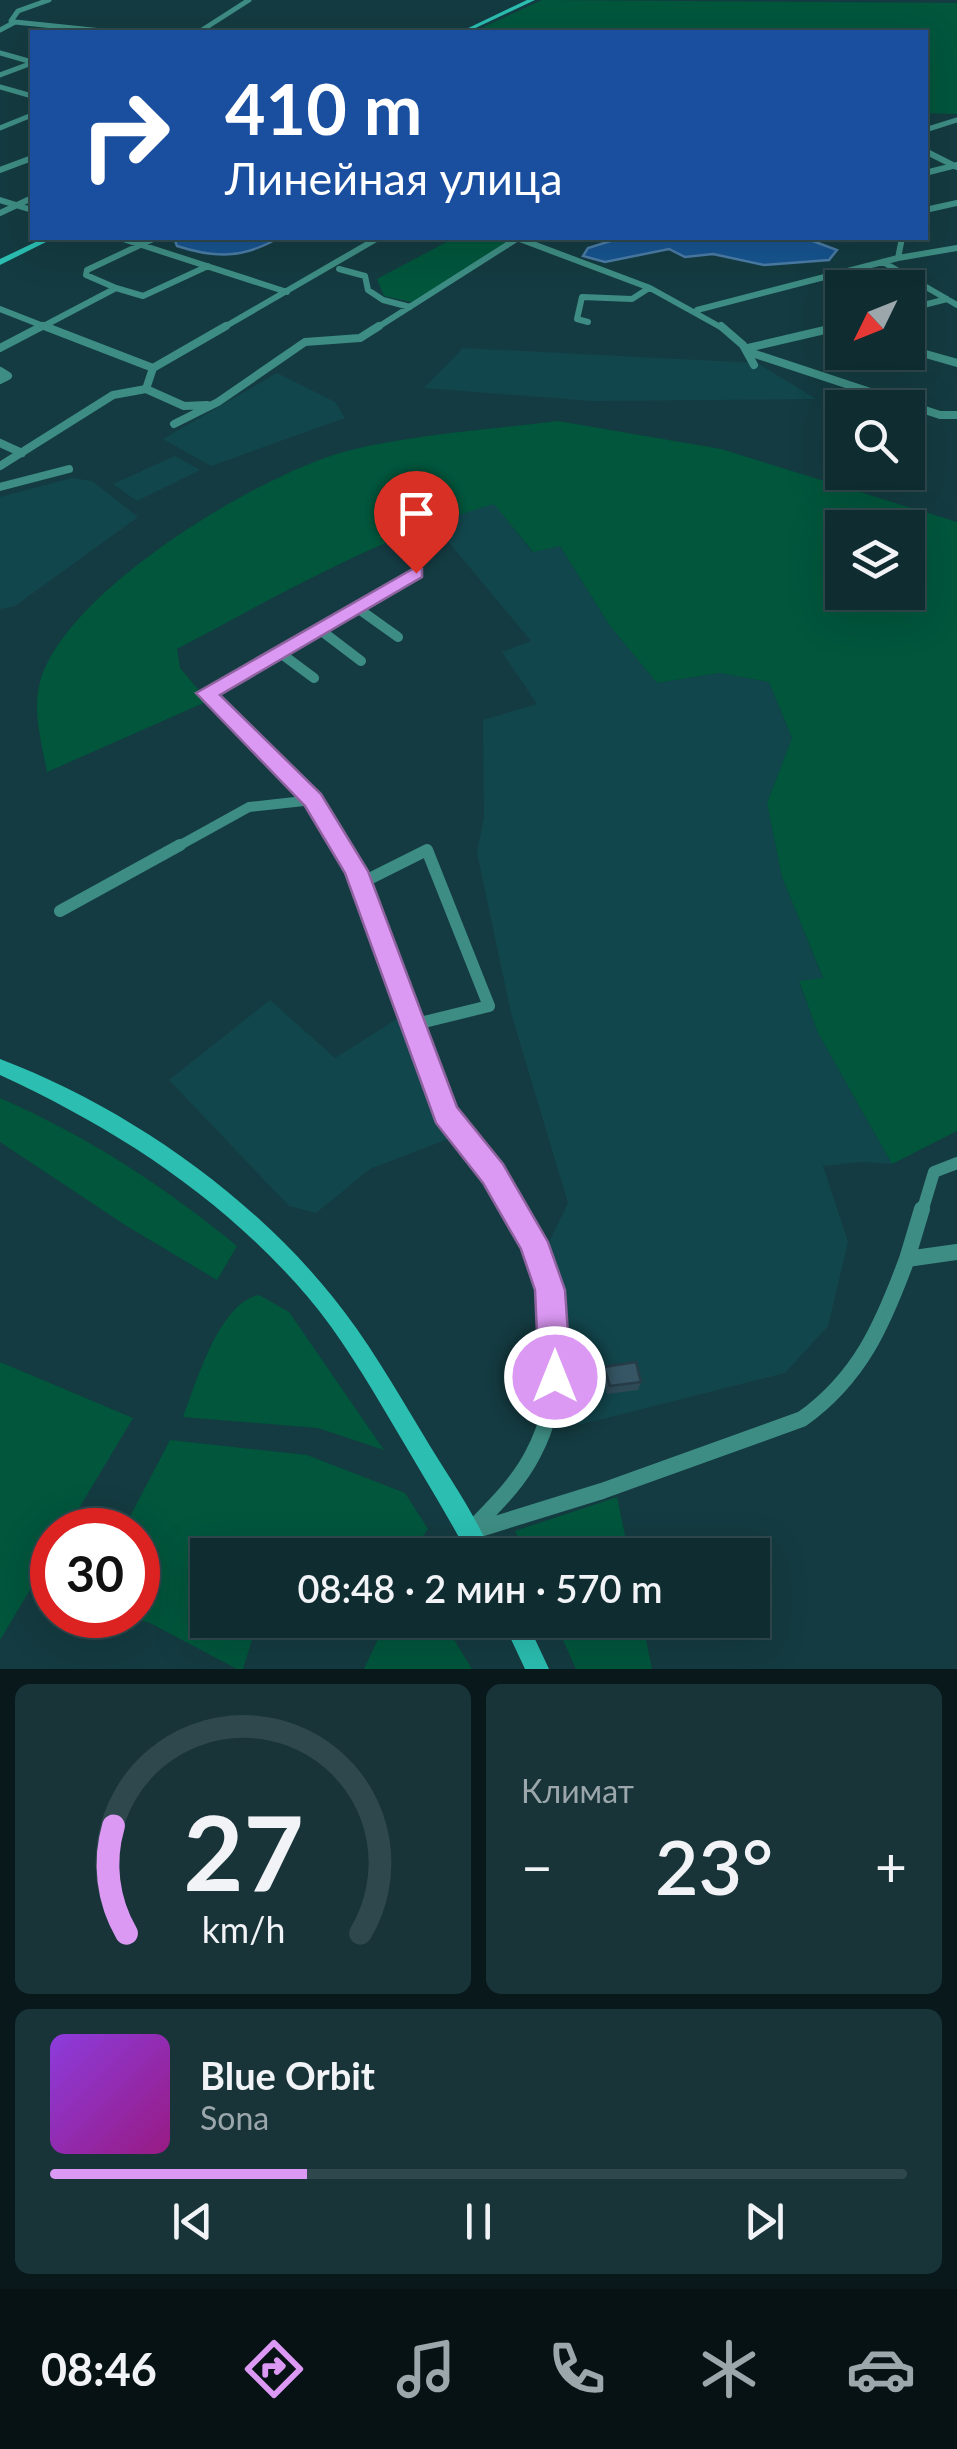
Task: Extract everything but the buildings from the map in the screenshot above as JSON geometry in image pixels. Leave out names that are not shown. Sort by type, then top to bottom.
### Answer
[{"type":"main road","points":[[467,30],[532,0]]},
{"type":"main road","points":[[0,262],[46,240]]},
{"type":"main road","points":[[0,1067],[130,1133],[225,1201],[316,1290],[372,1369],[472,1538]]},
{"type":"main road","points":[[522,1638],[537,1669]]},
{"type":"street","points":[[11,23],[18,11],[50,0]]},
{"type":"street","points":[[201,30],[249,0]]},
{"type":"street","points":[[0,27],[11,23],[100,30]]},
{"type":"street","points":[[82,30],[88,28]]},
{"type":"street","points":[[0,53],[30,61]]},
{"type":"street","points":[[0,74],[30,63]]},
{"type":"street","points":[[0,87],[30,95]]},
{"type":"street","points":[[0,128],[30,116]]},
{"type":"street","points":[[928,129],[955,121]]},
{"type":"street","points":[[928,152],[956,166]]},
{"type":"street","points":[[0,170],[30,159]]},
{"type":"street","points":[[928,172],[956,166]]},
{"type":"street","points":[[0,213],[30,199]]},
{"type":"street","points":[[0,200],[30,209]]},
{"type":"street","points":[[928,209],[957,204]]},
{"type":"street","points":[[127,240],[287,292]]},
{"type":"street","points":[[150,240],[86,270],[86,275],[143,296],[208,266]]},
{"type":"street","points":[[146,388],[153,368],[375,240]]},
{"type":"street","points":[[174,424],[212,405],[306,342],[360,338],[515,240]]},
{"type":"street","points":[[523,240],[697,310],[750,351],[940,415],[957,415]]},
{"type":"street","points":[[898,258],[902,240]]},
{"type":"street","points":[[697,310],[898,258],[957,248]]},
{"type":"street","points":[[883,262],[957,303]]},
{"type":"street","points":[[339,269],[364,276],[368,290],[383,300],[410,306]]},
{"type":"street","points":[[0,348],[116,288]]},
{"type":"street","points":[[588,322],[576,320],[582,297],[632,298],[649,288]]},
{"type":"street","points":[[925,304],[945,299]]},
{"type":"street","points":[[0,308],[153,368]]},
{"type":"street","points":[[750,351],[825,332]]},
{"type":"street","points":[[750,351],[754,364]]},
{"type":"street","points":[[925,354],[957,364]]},
{"type":"street","points":[[0,371],[8,376],[0,380]]},
{"type":"street","points":[[0,466],[113,395],[146,388],[184,406],[212,405]]},
{"type":"street","points":[[0,443],[22,452]]},
{"type":"street","points":[[0,487],[69,469]]},
{"type":"street","points":[[416,573],[206,693],[313,800],[361,884],[446,1114],[493,1173],[534,1242],[550,1290],[556,1337],[555,1377],[547,1417],[534,1452],[513,1486],[469,1532]]},
{"type":"street","points":[[356,607],[398,637]]},
{"type":"street","points":[[318,629],[361,660]]},
{"type":"street","points":[[279,652],[314,678]]},
{"type":"street","points":[[60,911],[249,807],[313,800]]},
{"type":"street","points":[[361,884],[427,850],[489,1006],[412,1025]]},
{"type":"street","points":[[469,1532],[619,1485],[802,1420],[829,1402],[872,1350],[934,1172],[957,1163]]},
{"type":"street","points":[[906,1259],[957,1252]]},
{"type":"shaded area","points":[[463,348],[757,363],[816,399],[591,401],[424,388]]},
{"type":"shaded area","points":[[277,373],[335,402],[345,418],[211,466],[163,439]]},
{"type":"shaded area","points":[[175,456],[200,470],[137,501],[113,484]]},
{"type":"shaded area","points":[[72,478],[92,481],[138,517],[15,606],[0,609],[0,497]]},
{"type":"shaded area","points":[[494,503],[532,552],[560,546],[610,626],[657,683],[719,673],[769,682],[792,738],[767,803],[782,877],[823,979],[799,982],[818,1033],[892,1164],[823,1166],[848,1242],[828,1326],[785,1373],[579,1425],[550,1240],[568,1203],[511,1013],[477,853],[484,816],[483,720],[537,704],[502,652],[531,641],[432,522]]},
{"type":"shaded area","points":[[270,1000],[335,1058],[397,1019],[448,1139],[370,1169],[316,1213],[289,1206],[169,1080]]},
{"type":"green space","points":[[542,0],[957,3],[957,114],[928,113],[928,30],[477,30]]},
{"type":"green space","points":[[450,240],[515,240],[416,303],[384,296],[377,279]]},
{"type":"green space","points":[[558,421],[721,449],[825,481],[825,490],[854,490],[918,510],[825,510],[825,610],[925,610],[925,512],[957,522],[957,1131],[892,1164],[818,1033],[799,981],[823,978],[782,877],[767,803],[792,738],[769,682],[719,673],[657,683],[610,626],[560,546],[533,552],[494,504],[371,549],[177,649],[180,668],[208,701],[47,772],[37,704],[40,682],[57,647],[86,611],[125,575],[170,541],[265,484],[347,451],[425,436]]},
{"type":"green space","points":[[0,1098],[124,1164],[237,1246],[217,1280],[0,1142]]},
{"type":"green space","points":[[259,1295],[289,1312],[384,1450],[318,1428],[183,1417],[221,1328],[232,1312]]},
{"type":"green space","points":[[0,1362],[133,1418],[79,1508],[30,1508],[30,1590],[0,1640]]},
{"type":"green space","points":[[170,1440],[307,1455],[405,1493],[428,1529],[421,1538],[190,1538],[190,1638],[252,1638],[243,1669],[237,1669],[160,1628],[160,1508],[134,1508]]},
{"type":"green space","points":[[617,1497],[625,1538],[518,1538],[515,1531]]},
{"type":"green space","points":[[379,1638],[453,1638],[472,1669],[364,1669]]},
{"type":"green space","points":[[562,1638],[646,1638],[652,1669],[576,1669]]},
{"type":"water","points":[[175,240],[271,242],[236,254],[213,254],[177,246]]},
{"type":"water","points":[[614,240],[810,240],[837,250],[829,260],[764,265],[713,254],[685,257],[669,249],[605,262],[583,256],[588,248]]},
{"type":"route","points":[[416,573],[206,693],[313,800],[356,871],[446,1114],[493,1173],[534,1242],[550,1290],[556,1337],[555,1377]]}]
